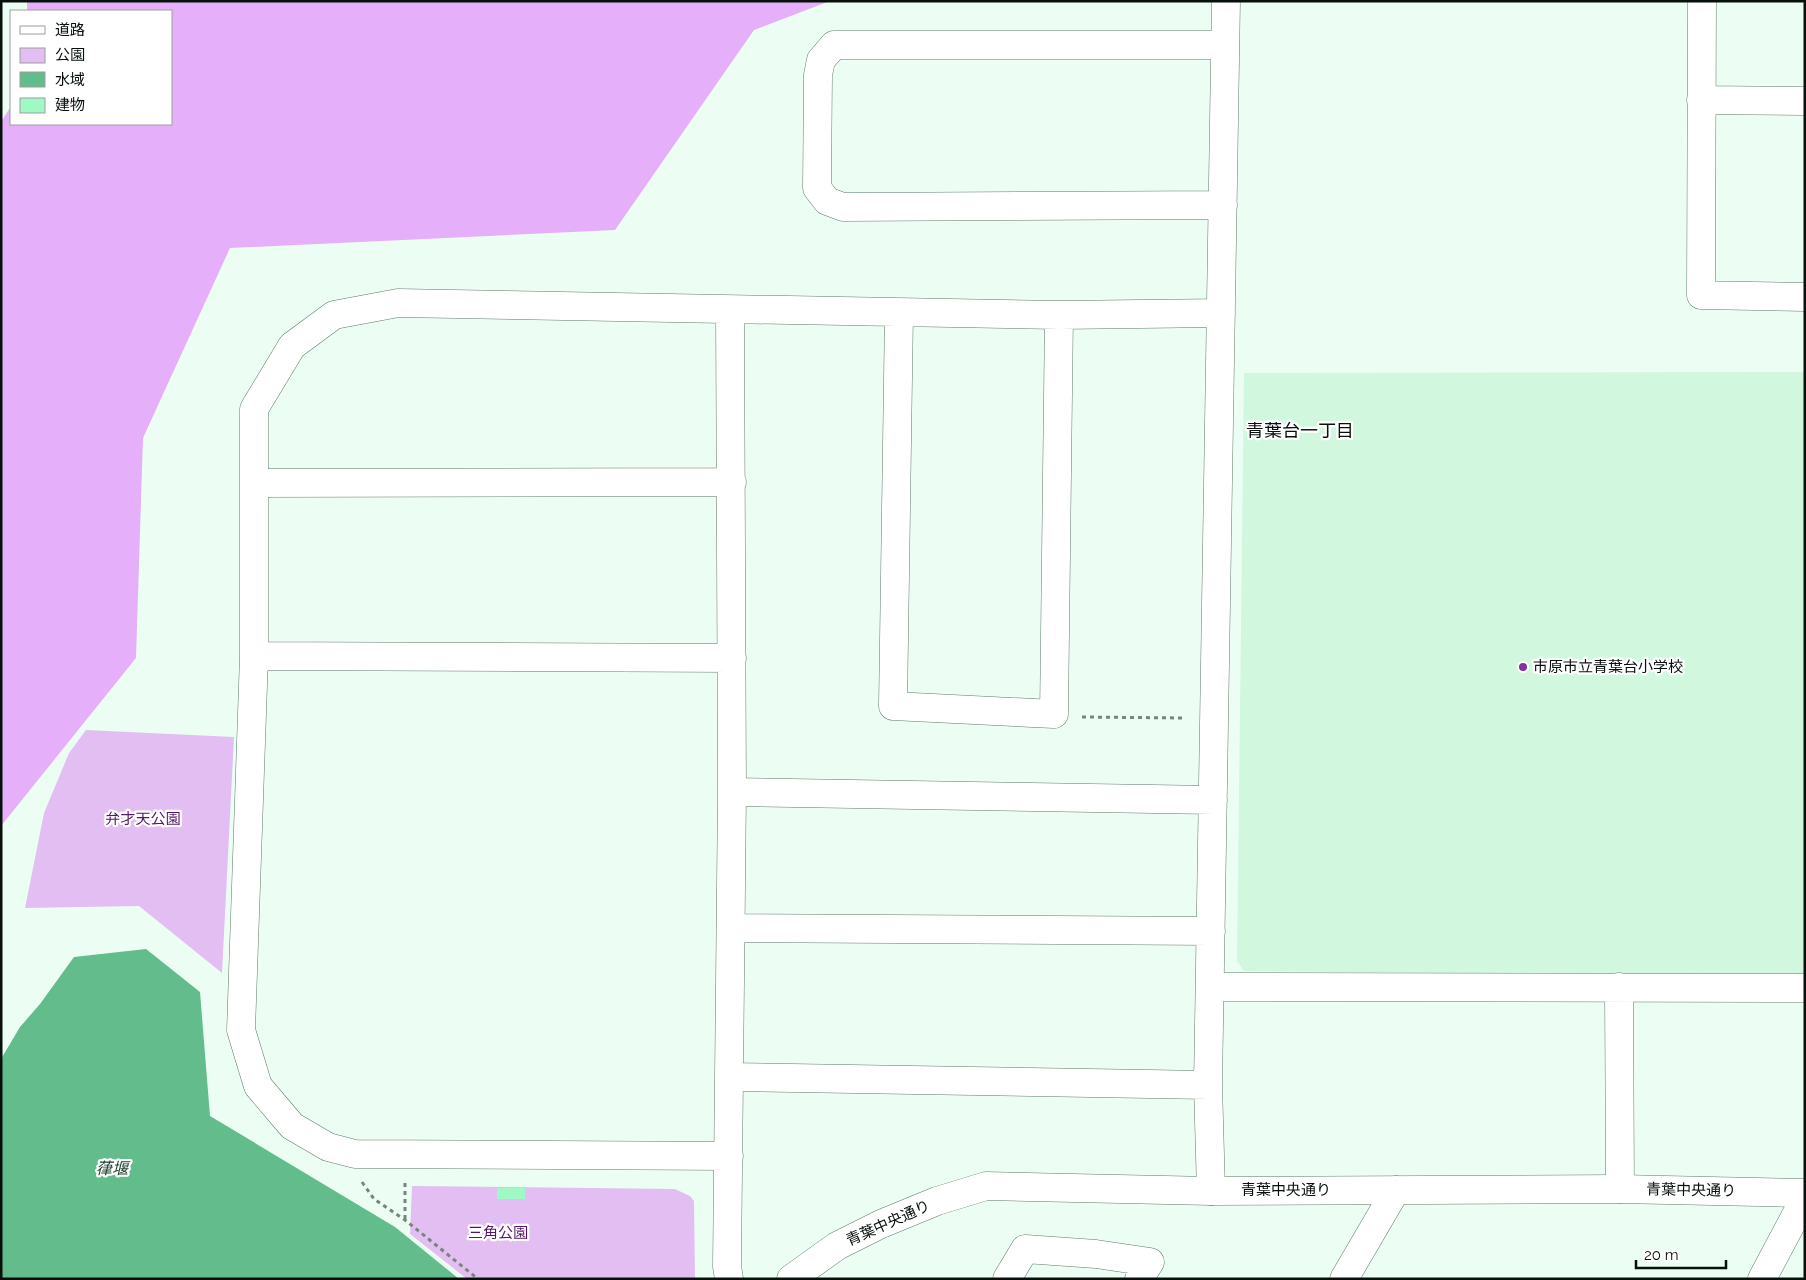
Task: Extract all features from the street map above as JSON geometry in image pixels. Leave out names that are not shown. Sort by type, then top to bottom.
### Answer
[{"type":"street","points":[[1211,1191],[1208,1085],[1226,1]]},
{"type":"street","points":[[1702,1],[1701,295],[1805,298]]},
{"type":"street","points":[[1223,205],[842,207],[828,201],[817,188],[818,76],[821,60],[834,45],[1225,45]]},
{"type":"street","points":[[1701,100],[1805,101]]},
{"type":"street","points":[[729,1156],[404,1156],[355,1154],[328,1147],[292,1126],[258,1086],[241,1030],[254,656],[254,409],[292,346],[334,315],[398,303],[1058,315],[1221,313]]},
{"type":"street","points":[[729,1279],[732,792],[730,310]]},
{"type":"street","points":[[899,313],[893,706],[1054,714],[1058,315]]},
{"type":"street","points":[[254,483],[732,482]]},
{"type":"street","points":[[254,656],[732,658]]},
{"type":"street","points":[[732,792],[1213,800]]},
{"type":"street","points":[[731,928],[1211,932]]},
{"type":"street","points":[[1210,987],[1805,988]]},
{"type":"street","points":[[1618,987],[1620,1189]]},
{"type":"street","points":[[729,1076],[1208,1085]]},
{"type":"street","name":"青葉中央通り","points":[[790,1279],[837,1246],[881,1224],[937,1201],[986,1186],[1211,1191],[1620,1189],[1805,1193]]},
{"type":"street","points":[[1344,1279],[1396,1190]]},
{"type":"street","points":[[1762,1279],[1805,1198]]},
{"type":"street","points":[[1007,1279],[1025,1249],[1096,1254],[1150,1262],[1139,1279]]},
{"type":"path","points":[[1054,714],[1064,716],[1214,718]]},
{"type":"path","points":[[355,1154],[363,1185],[374,1198],[405,1220],[478,1279]]},
{"type":"path","points":[[404,1156],[405,1220]]},
{"type":"shaded area","points":[[27,1],[830,1],[754,30],[615,230],[230,248],[143,438],[136,658],[1,826],[1,122],[10,108],[10,125],[172,125],[172,10],[27,10]]},
{"type":"shaded area","name":"市原市立青葉台小学校","points":[[1805,372],[1805,976],[1244,971],[1237,961],[1244,373]]},
{"type":"green space","name":"弁才天公園","points":[[86,730],[234,737],[222,973],[139,906],[25,908],[44,813],[69,753]]},
{"type":"green space","name":"三角公園","points":[[412,1186],[675,1189],[690,1196],[694,1201],[695,1279],[467,1279],[410,1234]]},
{"type":"water","name":"葎堰","points":[[146,949],[200,992],[210,1116],[395,1227],[459,1279],[1,1279],[1,1059],[20,1027],[40,1004],[74,957]]},
{"type":"building","points":[[497,1188],[525,1188],[525,1199],[497,1199]]},
{"type":"place","name":"市原市立青葉台小学校","points":[[1523,667]]},
{"type":"district","name":"青葉台一丁目","points":[[1300,431]]}]
